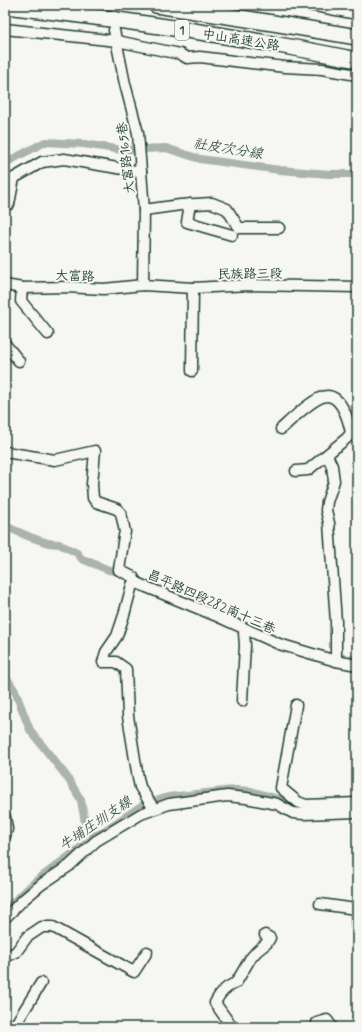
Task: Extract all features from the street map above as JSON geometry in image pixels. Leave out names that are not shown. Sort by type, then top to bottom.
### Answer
[{"type":"highway","name":"中山高速公路","points":[[156,5],[357,38]]},
{"type":"highway","name":"中山高速公路","points":[[5,6],[192,31],[357,60]]},
{"type":"street","points":[[310,5],[357,14]]},
{"type":"street","points":[[5,29],[117,41],[180,54],[187,58],[200,57],[285,67],[322,68],[357,75]]},
{"type":"street","name":"大富路165巷","points":[[114,30],[124,84],[138,133],[144,210],[143,285]]},
{"type":"street","points":[[9,204],[14,178],[42,162],[64,159],[141,172]]},
{"type":"street","points":[[144,210],[180,205],[212,203],[227,209],[239,228],[279,228]]},
{"type":"street","points":[[190,204],[187,222],[232,235]]},
{"type":"street","name":"大富路","points":[[5,285],[22,288],[61,287],[104,290],[143,285]]},
{"type":"street","name":"民族路三段","points":[[143,285],[193,288],[249,285],[357,286]]},
{"type":"street","points":[[22,288],[21,302],[48,334]]},
{"type":"street","points":[[192,371],[193,288]]},
{"type":"street","points":[[5,344],[19,361]]},
{"type":"street","points":[[282,428],[318,399],[326,396],[333,397],[341,404],[353,423],[352,433],[348,438],[308,470],[296,471]]},
{"type":"street","points":[[5,452],[55,460],[95,450],[92,484],[93,498],[96,502],[117,509],[121,512],[125,532],[119,570],[133,577],[135,580]]},
{"type":"street","points":[[327,455],[332,466],[334,481],[326,510],[336,622],[336,661]]},
{"type":"street","name":"昌平路四段282南十三巷","points":[[152,804],[140,788],[138,778],[128,716],[126,669],[116,662],[103,662],[106,652],[117,636],[132,585],[135,580],[139,584],[279,644],[336,661],[357,665]]},
{"type":"street","points":[[242,702],[244,633],[246,629]]},
{"type":"street","points":[[279,796],[296,705]]},
{"type":"street","points":[[5,918],[24,899],[42,884],[69,866],[96,841],[141,814],[152,804],[169,804],[227,796],[246,798],[279,796],[306,805],[357,803]]},
{"type":"street","points":[[279,796],[293,813],[357,812]]},
{"type":"street","points":[[5,817],[7,829],[5,836]]},
{"type":"street","points":[[320,904],[356,908],[357,927]]},
{"type":"street","points":[[5,957],[16,952],[27,937],[42,928],[53,927],[134,972],[147,952]]},
{"type":"street","points":[[232,1027],[215,1004],[220,993],[236,983],[250,959],[257,951],[268,944],[270,938],[265,935]]},
{"type":"street","points":[[14,1027],[41,983]]},
{"type":"street","points":[[317,1027],[317,1023],[326,1020],[332,1027]]},
{"type":"waterway","name":"社皮次分線","points":[[5,162],[45,142],[84,144],[122,150],[166,148],[200,159],[280,170],[329,174],[357,174]]},
{"type":"waterway","points":[[5,526],[30,537],[48,543],[59,544],[77,553],[82,559],[109,570],[124,573]]},
{"type":"waterway","points":[[343,658],[357,660]]},
{"type":"waterway","points":[[5,678],[15,691],[30,730],[67,777],[81,800],[88,831],[96,836]]},
{"type":"waterway","name":"牛埔庄圳支線","points":[[5,910],[36,881],[96,836],[141,806],[168,797],[234,790],[251,791],[285,801],[296,808],[311,809]]},
{"type":"tunnel","points":[[108,5],[113,24]]}]
